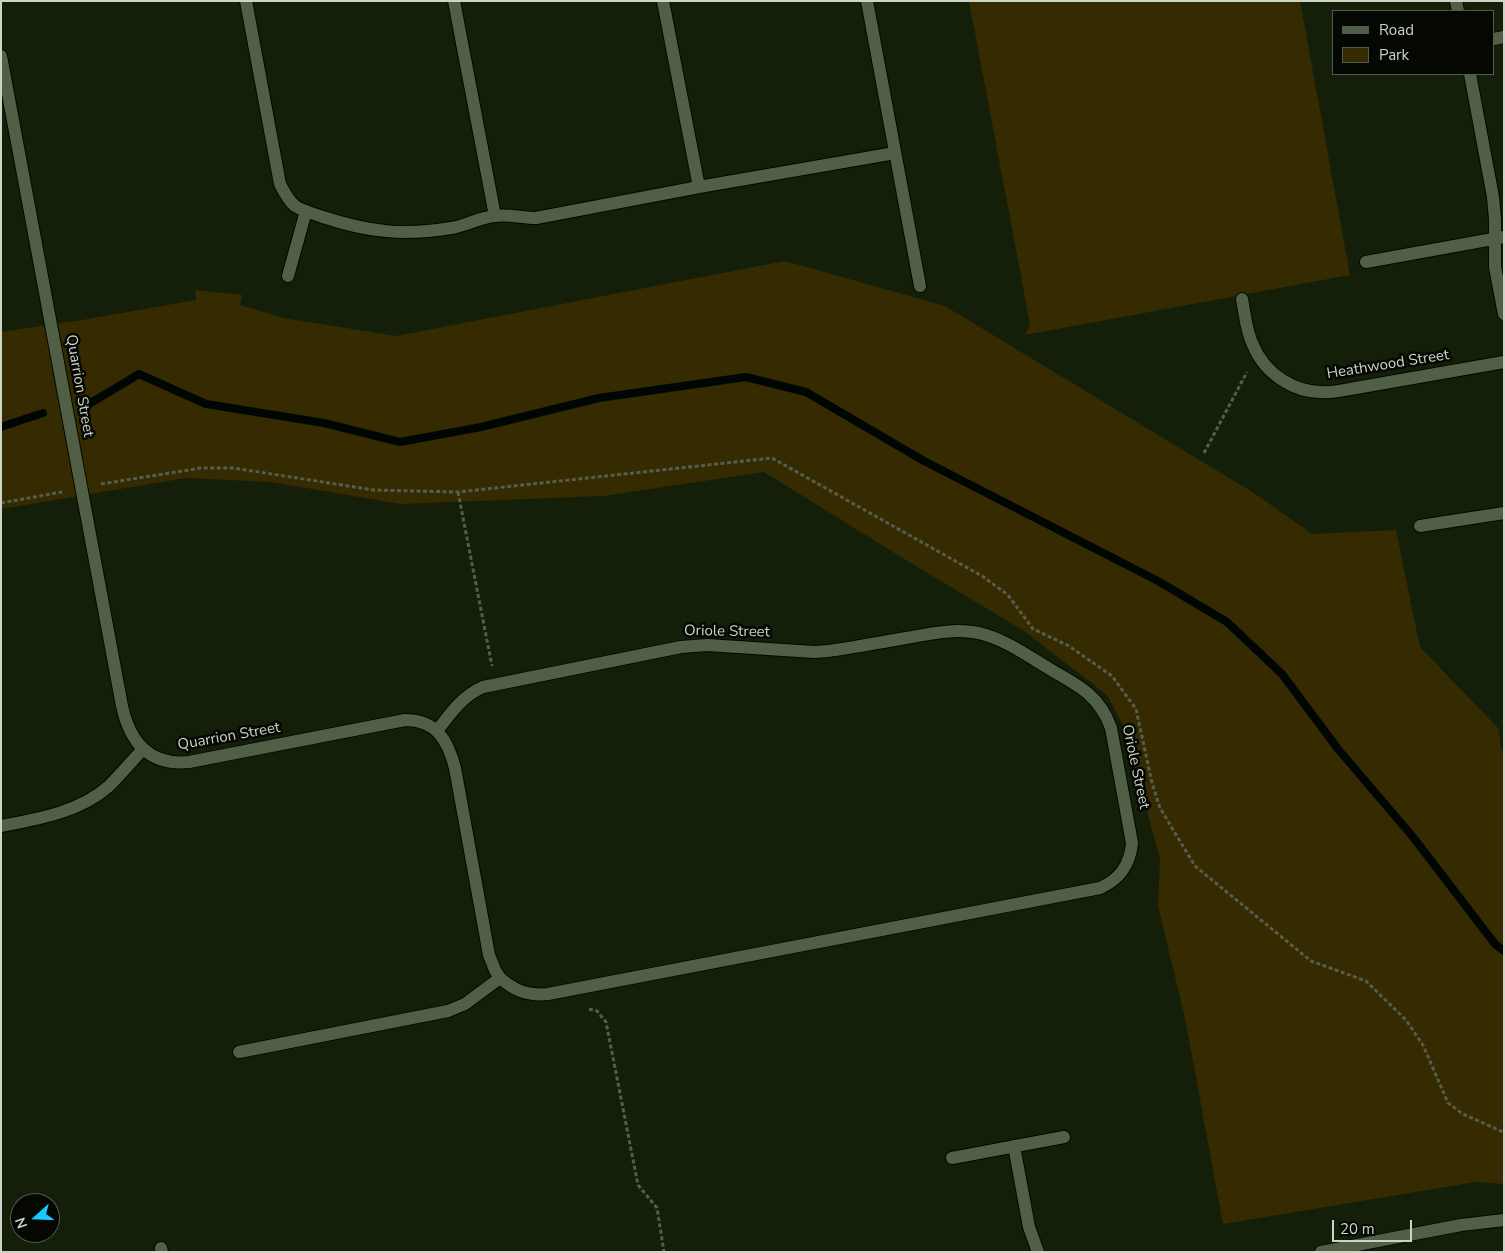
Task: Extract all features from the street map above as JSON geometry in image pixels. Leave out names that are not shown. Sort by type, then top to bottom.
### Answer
[{"type":"street","points":[[246,1],[280,184],[289,200],[295,206],[306,212],[335,221],[376,230],[411,233],[452,228],[495,216],[536,218],[698,187],[895,153]]},
{"type":"street","points":[[454,1],[495,216]]},
{"type":"street","points":[[663,1],[698,187]]},
{"type":"street","points":[[867,1],[920,286]]},
{"type":"street","name":"Quarrion Street","points":[[1,56],[122,706],[125,721],[130,732],[153,757],[176,764],[405,720],[424,722],[437,731]]},
{"type":"street","points":[[1470,75],[1500,238],[1495,267],[1504,314]]},
{"type":"street","points":[[288,276],[306,212]]},
{"type":"street","points":[[1366,262],[1500,238]]},
{"type":"street","name":"Heathwood Street","points":[[1242,299],[1252,344],[1267,368],[1278,378],[1312,392],[1327,392],[1504,362]]},
{"type":"street","points":[[1420,526],[1504,513]]},
{"type":"street","name":"Oriole Street","points":[[437,731],[452,710],[472,692],[483,687],[694,645],[814,652],[948,631],[974,632],[1003,642],[1082,688],[1107,716],[1114,740],[1132,843],[1129,862],[1118,878],[1110,884],[1090,891],[548,994],[525,994],[500,978]]},
{"type":"street","points":[[239,1052],[448,1011],[465,1004],[500,978],[489,955],[455,768],[448,747],[443,737],[437,731]]},
{"type":"street","points":[[1,826],[50,816],[89,799],[108,787],[144,749]]},
{"type":"street","points":[[952,1158],[1064,1137]]},
{"type":"street","points":[[1014,1146],[1029,1227],[1038,1252]]},
{"type":"street","points":[[1322,1252],[1460,1225],[1504,1220]]},
{"type":"path","points":[[1204,453],[1247,371],[1259,357]]},
{"type":"path","points":[[98,485],[201,468],[233,468],[374,490],[458,492],[772,458],[982,576],[1008,595],[1033,628],[1069,646],[1112,676],[1136,709],[1152,783],[1160,808],[1195,866],[1311,961],[1366,980],[1406,1020],[1423,1045],[1448,1103],[1463,1114],[1504,1134]]},
{"type":"path","points":[[1,503],[64,492]]},
{"type":"path","points":[[458,492],[495,684]]},
{"type":"path","points":[[589,1009],[597,1011],[606,1022],[638,1185],[656,1208],[664,1252]]},
{"type":"green space","points":[[969,1],[1300,1],[1350,275],[1025,335],[1030,324]]},
{"type":"green space","points":[[785,261],[945,306],[1254,493],[1312,534],[1396,530],[1420,647],[1498,728],[1504,755],[1504,1184],[1476,1182],[1223,1224],[1185,1018],[1158,906],[1160,859],[1123,725],[1107,695],[1024,631],[764,472],[604,496],[401,504],[270,482],[186,478],[1,509],[1,332],[196,300],[195,290],[242,295],[240,305],[284,318],[396,336]]},
{"type":"waterway","points":[[89,404],[139,374],[206,404],[324,423],[400,442],[481,427],[599,398],[746,377],[806,392],[924,461],[1158,581],[1227,622],[1282,674],[1338,749],[1413,837],[1495,944],[1504,951]]},
{"type":"waterway","points":[[1,427],[43,413]]}]
